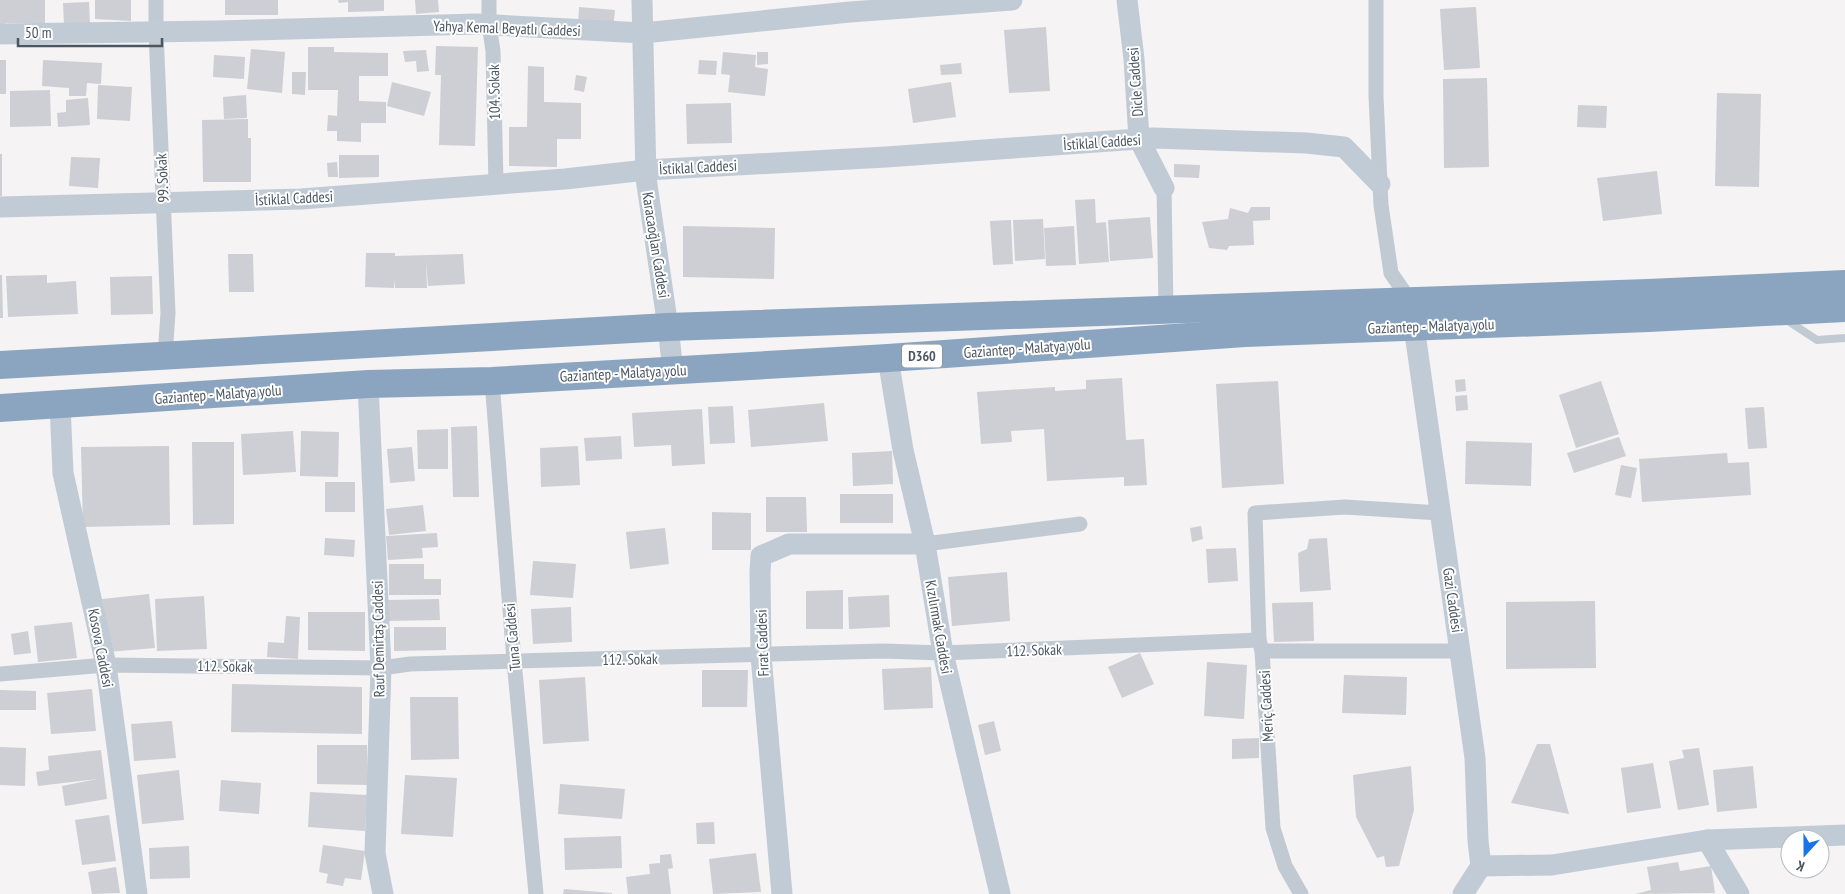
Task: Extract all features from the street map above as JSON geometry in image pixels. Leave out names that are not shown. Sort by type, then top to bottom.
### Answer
[{"type":"highway","name":"Gaziantep - Malatya yolu","points":[[0,408],[368,384],[492,381],[888,358],[1245,333],[1413,314],[1648,294],[1845,284]]},
{"type":"highway","name":"Gaziantep - Malatya yolu","points":[[0,365],[668,327],[1166,310],[1413,314],[1772,312],[1845,308]]},
{"type":"street","name":"99. Sokak","points":[[156,0],[168,314],[165,356]]},
{"type":"street","name":"104. Sokak","points":[[489,0],[489,24],[493,51],[496,184]]},
{"type":"street","name":"Karacaoğlan Caddesi","points":[[642,0],[646,170],[673,371]]},
{"type":"street","name":"Yahya Kemal Beyatlı Caddesi","points":[[0,34],[489,24],[643,33],[850,12],[1012,0]]},
{"type":"street","name":"Dicle Caddesi","points":[[1127,0],[1134,58],[1139,139],[1164,188]]},
{"type":"street","points":[[1376,0],[1376,96],[1381,204],[1391,272],[1413,314]]},
{"type":"street","name":"İstiklal Caddesi","points":[[0,207],[302,198],[496,184],[646,170],[876,157],[1153,138],[1297,143],[1344,147],[1380,184]]},
{"type":"street","points":[[1164,188],[1166,310]]},
{"type":"street","name":"Gazi Caddesi","points":[[1413,314],[1475,758],[1478,841],[1481,866]]},
{"type":"street","name":"Kızılırmak Caddesi","points":[[888,358],[903,450],[925,544],[942,653],[1000,894]]},
{"type":"street","name":"Tuna Caddesi","points":[[492,381],[514,661],[536,894]]},
{"type":"street","name":"Rauf Demirtaş Caddesi","points":[[368,384],[381,668],[375,854],[384,894]]},
{"type":"street","name":"Kosova Caddesi","points":[[60,404],[63,473],[106,665],[137,894]]},
{"type":"street","name":"Meriç Caddesi","points":[[1301,894],[1285,866],[1273,828],[1261,646],[1255,513],[1345,507],[1440,513]]},
{"type":"street","points":[[925,544],[1080,524]]},
{"type":"street","name":"Fırat Caddesi","points":[[782,894],[761,656],[761,556],[789,544],[925,544]]},
{"type":"street","name":"112. Sokak","points":[[0,674],[106,665],[381,668],[410,664],[761,656],[883,651],[942,653],[1261,646],[1460,652]]},
{"type":"street","points":[[1463,894],[1481,866],[1552,864],[1707,840],[1845,836]]},
{"type":"street","points":[[1707,840],[1733,892]]},
{"type":"lane","points":[[1772,312],[1817,340],[1845,338]]},
{"type":"building","points":[[0,0],[45,0],[45,23],[5,23],[5,25],[0,25]]},
{"type":"building","points":[[95,0],[131,0],[131,21],[95,19]]},
{"type":"building","points":[[225,0],[278,0],[278,15],[225,15]]},
{"type":"building","points":[[338,0],[384,0],[384,11],[348,12],[348,2],[339,3]]},
{"type":"building","points":[[415,0],[438,0],[439,12],[416,14]]},
{"type":"building","points":[[89,2],[90,24],[64,25],[63,3]]},
{"type":"building","points":[[579,7],[615,10],[613,29],[578,26]]},
{"type":"building","points":[[1476,7],[1480,68],[1444,70],[1440,9]]},
{"type":"building","points":[[1046,27],[1050,91],[1009,93],[1004,30]]},
{"type":"building","points":[[436,46],[478,47],[475,146],[439,145],[441,75],[435,75]]},
{"type":"building","points":[[308,47],[334,47],[334,52],[388,53],[388,76],[359,76],[359,101],[386,102],[386,123],[361,123],[361,142],[337,141],[337,131],[327,131],[328,115],[337,116],[338,90],[308,90]]},
{"type":"building","points":[[251,49],[285,52],[282,93],[247,89]]},
{"type":"building","points":[[426,50],[429,71],[417,72],[416,61],[405,62],[403,51]]},
{"type":"building","points":[[723,52],[756,55],[755,67],[768,69],[765,96],[728,92],[730,75],[721,74]]},
{"type":"building","points":[[757,52],[768,52],[768,64],[757,65]]},
{"type":"building","points":[[214,55],[245,57],[244,79],[213,77]]},
{"type":"building","points":[[0,60],[6,60],[6,94],[0,94]]},
{"type":"building","points":[[43,60],[102,63],[101,84],[87,83],[86,96],[69,96],[69,88],[42,86]]},
{"type":"building","points":[[699,60],[717,61],[716,75],[698,74]]},
{"type":"building","points":[[961,63],[962,74],[941,75],[940,65]]},
{"type":"building","points":[[528,66],[544,67],[544,102],[581,103],[581,139],[557,139],[557,167],[509,166],[509,127],[527,127]]},
{"type":"building","points":[[292,72],[306,72],[305,95],[292,94]]},
{"type":"building","points":[[576,75],[587,77],[584,92],[574,90]]},
{"type":"building","points":[[1487,78],[1489,167],[1444,168],[1443,79]]},
{"type":"building","points":[[392,82],[431,92],[424,116],[387,106]]},
{"type":"building","points":[[951,82],[956,117],[913,123],[908,89]]},
{"type":"building","points":[[98,85],[132,87],[130,121],[97,119]]},
{"type":"building","points":[[50,90],[51,126],[10,127],[10,91]]},
{"type":"building","points":[[1717,93],[1761,94],[1759,187],[1715,186]]},
{"type":"building","points":[[246,95],[247,118],[224,119],[223,97]]},
{"type":"building","points":[[88,98],[90,125],[58,127],[57,113],[66,112],[66,100]]},
{"type":"building","points":[[731,103],[732,143],[687,144],[686,104]]},
{"type":"building","points":[[1578,105],[1607,106],[1606,128],[1577,127]]},
{"type":"building","points":[[248,119],[248,138],[251,138],[251,182],[203,182],[202,120]]},
{"type":"building","points":[[0,154],[2,154],[2,196],[0,196]]},
{"type":"building","points":[[339,155],[379,155],[379,177],[339,178]]},
{"type":"building","points":[[71,157],[100,158],[98,188],[69,186]]},
{"type":"building","points":[[337,162],[338,177],[328,177],[327,163]]},
{"type":"building","points":[[1174,164],[1200,165],[1199,178],[1174,177]]},
{"type":"building","points":[[1657,171],[1662,214],[1603,221],[1597,178]]},
{"type":"building","points":[[1095,199],[1096,223],[1106,222],[1109,262],[1079,264],[1075,200]]},
{"type":"building","points":[[1251,207],[1270,207],[1270,220],[1253,221],[1254,245],[1229,246],[1227,250],[1209,248],[1202,222],[1228,219],[1230,208],[1248,213]]},
{"type":"building","points":[[1150,217],[1153,258],[1110,261],[1108,220]]},
{"type":"building","points":[[1043,219],[1045,259],[1015,261],[1013,220]]},
{"type":"building","points":[[1011,220],[1013,264],[993,265],[990,221]]},
{"type":"building","points":[[683,226],[775,228],[774,279],[683,277]]},
{"type":"building","points":[[1074,226],[1076,265],[1046,266],[1044,228]]},
{"type":"building","points":[[366,253],[395,253],[395,256],[463,254],[465,284],[428,286],[426,261],[427,288],[395,288],[395,279],[394,288],[365,287]]},
{"type":"building","points":[[228,254],[253,254],[254,292],[229,292]]},
{"type":"building","points":[[0,275],[2,275],[3,318],[0,318]]},
{"type":"building","points":[[47,275],[47,283],[76,281],[78,314],[8,317],[6,276]]},
{"type":"building","points":[[152,276],[153,314],[111,315],[110,277]]},
{"type":"building","points":[[1122,378],[1126,440],[1144,439],[1147,485],[1124,486],[1124,477],[1047,481],[1044,429],[1011,431],[1012,442],[981,444],[977,392],[1055,387],[1055,391],[1086,389],[1086,380]]},
{"type":"building","points":[[1465,379],[1466,391],[1456,392],[1455,380]]},
{"type":"building","points":[[1278,381],[1284,484],[1222,488],[1216,384]]},
{"type":"building","points":[[1601,381],[1619,434],[1576,448],[1559,395]]},
{"type":"building","points":[[1467,395],[1468,410],[1456,411],[1455,396]]},
{"type":"building","points":[[824,403],[828,441],[751,447],[748,410]]},
{"type":"building","points":[[733,406],[735,443],[710,444],[708,407]]},
{"type":"building","points":[[1764,407],[1767,448],[1748,449],[1745,408]]},
{"type":"building","points":[[702,409],[705,464],[672,466],[671,445],[634,447],[632,413]]},
{"type":"building","points":[[477,426],[479,497],[453,497],[451,427]]},
{"type":"building","points":[[448,429],[448,469],[418,469],[417,430]]},
{"type":"building","points":[[293,431],[296,472],[243,475],[241,434]]},
{"type":"building","points":[[301,431],[339,432],[338,477],[300,476]]},
{"type":"building","points":[[621,436],[622,459],[586,461],[584,438]]},
{"type":"building","points":[[1619,437],[1626,456],[1574,473],[1567,453]]},
{"type":"building","points":[[1466,441],[1532,443],[1531,486],[1465,484]]},
{"type":"building","points":[[192,442],[234,442],[234,524],[193,525]]},
{"type":"building","points":[[169,446],[170,525],[83,527],[81,447]]},
{"type":"building","points":[[578,446],[580,485],[541,487],[540,448]]},
{"type":"building","points":[[412,447],[415,481],[390,483],[387,449]]},
{"type":"building","points":[[892,451],[893,484],[853,486],[852,453]]},
{"type":"building","points":[[1727,453],[1728,463],[1749,462],[1751,495],[1642,502],[1639,459]]},
{"type":"building","points":[[1621,465],[1637,468],[1631,498],[1615,495]]},
{"type":"building","points":[[325,482],[355,482],[355,512],[325,512]]},
{"type":"building","points":[[840,494],[893,494],[893,523],[840,523]]},
{"type":"building","points":[[766,497],[806,497],[807,532],[766,532]]},
{"type":"building","points":[[423,505],[426,531],[389,535],[386,509]]},
{"type":"building","points":[[712,512],[751,513],[751,550],[712,550]]},
{"type":"building","points":[[1201,526],[1203,539],[1192,542],[1190,528]]},
{"type":"building","points":[[665,528],[669,564],[630,569],[626,532]]},
{"type":"building","points":[[437,533],[438,547],[422,548],[423,558],[388,560],[386,536]]},
{"type":"building","points":[[325,538],[355,540],[354,557],[324,555]]},
{"type":"building","points":[[1327,538],[1331,590],[1300,592],[1298,553],[1307,549],[1309,539]]},
{"type":"building","points":[[1236,548],[1238,581],[1208,583],[1206,549]]},
{"type":"building","points":[[533,561],[576,564],[573,598],[530,595]]},
{"type":"building","points":[[389,564],[424,564],[424,579],[441,579],[441,595],[389,595]]},
{"type":"building","points":[[1007,572],[1010,621],[952,626],[948,577]]},
{"type":"building","points":[[843,590],[843,629],[806,629],[806,591]]},
{"type":"building","points":[[149,594],[155,648],[108,652],[102,599]]},
{"type":"building","points":[[889,595],[890,627],[849,629],[848,597]]},
{"type":"building","points":[[204,596],[207,649],[157,651],[155,599]]},
{"type":"building","points":[[439,599],[440,620],[389,621],[388,600]]},
{"type":"building","points":[[1595,601],[1596,668],[1506,669],[1506,602]]},
{"type":"building","points":[[1313,602],[1314,641],[1274,642],[1272,603]]},
{"type":"building","points":[[571,607],[572,642],[533,644],[531,609]]},
{"type":"building","points":[[308,612],[365,612],[365,651],[308,650]]},
{"type":"building","points":[[286,616],[300,617],[298,659],[267,657],[268,642],[284,643]]},
{"type":"building","points":[[72,622],[77,658],[38,662],[34,626]]},
{"type":"building","points":[[394,627],[446,627],[446,650],[394,651]]},
{"type":"building","points":[[28,631],[31,653],[14,655],[11,634]]},
{"type":"building","points":[[1140,653],[1154,684],[1122,698],[1108,667]]},
{"type":"building","points":[[1207,662],[1247,665],[1244,719],[1204,716]]},
{"type":"building","points":[[931,667],[933,708],[884,710],[882,669]]},
{"type":"building","points":[[702,670],[748,670],[747,707],[702,707]]},
{"type":"building","points":[[1344,675],[1407,677],[1406,715],[1342,713]]},
{"type":"building","points":[[585,677],[589,741],[543,744],[539,680]]},
{"type":"building","points":[[232,684],[362,687],[362,734],[231,732]]},
{"type":"building","points":[[92,689],[96,731],[51,734],[47,693]]},
{"type":"building","points":[[0,690],[36,691],[36,710],[0,710]]},
{"type":"building","points":[[410,697],[458,697],[459,759],[411,760]]},
{"type":"building","points":[[172,721],[176,758],[134,761],[131,724]]},
{"type":"building","points":[[994,721],[1001,751],[985,755],[978,725]]},
{"type":"building","points":[[1259,738],[1259,758],[1232,759],[1232,739]]},
{"type":"building","points":[[1537,744],[1550,744],[1569,814],[1511,803]]},
{"type":"building","points":[[317,745],[367,745],[368,785],[317,784]]},
{"type":"building","points":[[0,747],[26,748],[25,786],[0,785]]},
{"type":"building","points":[[1699,748],[1709,805],[1678,810],[1669,761],[1684,758],[1682,750]]},
{"type":"building","points":[[101,750],[107,799],[65,806],[62,786],[97,779],[38,786],[36,772],[49,770],[48,756]]},
{"type":"building","points":[[1653,763],[1661,808],[1627,813],[1621,768]]},
{"type":"building","points":[[1411,766],[1414,810],[1399,866],[1386,867],[1384,856],[1377,858],[1356,817],[1353,775]]},
{"type":"building","points":[[1753,766],[1757,808],[1717,812],[1713,770]]},
{"type":"building","points":[[179,770],[184,820],[142,824],[137,775]]},
{"type":"building","points":[[405,775],[457,778],[453,837],[401,834]]},
{"type":"building","points":[[221,780],[261,783],[259,814],[219,811]]},
{"type":"building","points":[[560,784],[625,789],[622,819],[558,814]]},
{"type":"building","points":[[310,792],[367,795],[365,831],[308,827]]},
{"type":"building","points":[[109,815],[116,861],[82,865],[75,820]]},
{"type":"building","points":[[714,822],[715,844],[697,844],[696,823]]},
{"type":"building","points":[[621,836],[622,868],[565,870],[564,838]]},
{"type":"building","points":[[323,845],[365,851],[361,880],[345,878],[343,886],[326,883],[328,874],[319,872]]},
{"type":"building","points":[[189,846],[190,878],[150,879],[149,848]]},
{"type":"building","points":[[756,853],[761,892],[713,894],[709,859]]},
{"type":"building","points":[[671,854],[673,868],[668,869],[671,894],[628,894],[626,877],[650,874],[649,864],[660,863],[660,855]]},
{"type":"building","points":[[1678,862],[1680,871],[1711,866],[1715,893],[1635,894],[1651,890],[1647,867]]},
{"type":"building","points":[[116,867],[120,893],[92,894],[88,872]]},
{"type":"building","points":[[564,889],[612,893],[612,894],[563,894]]}]
